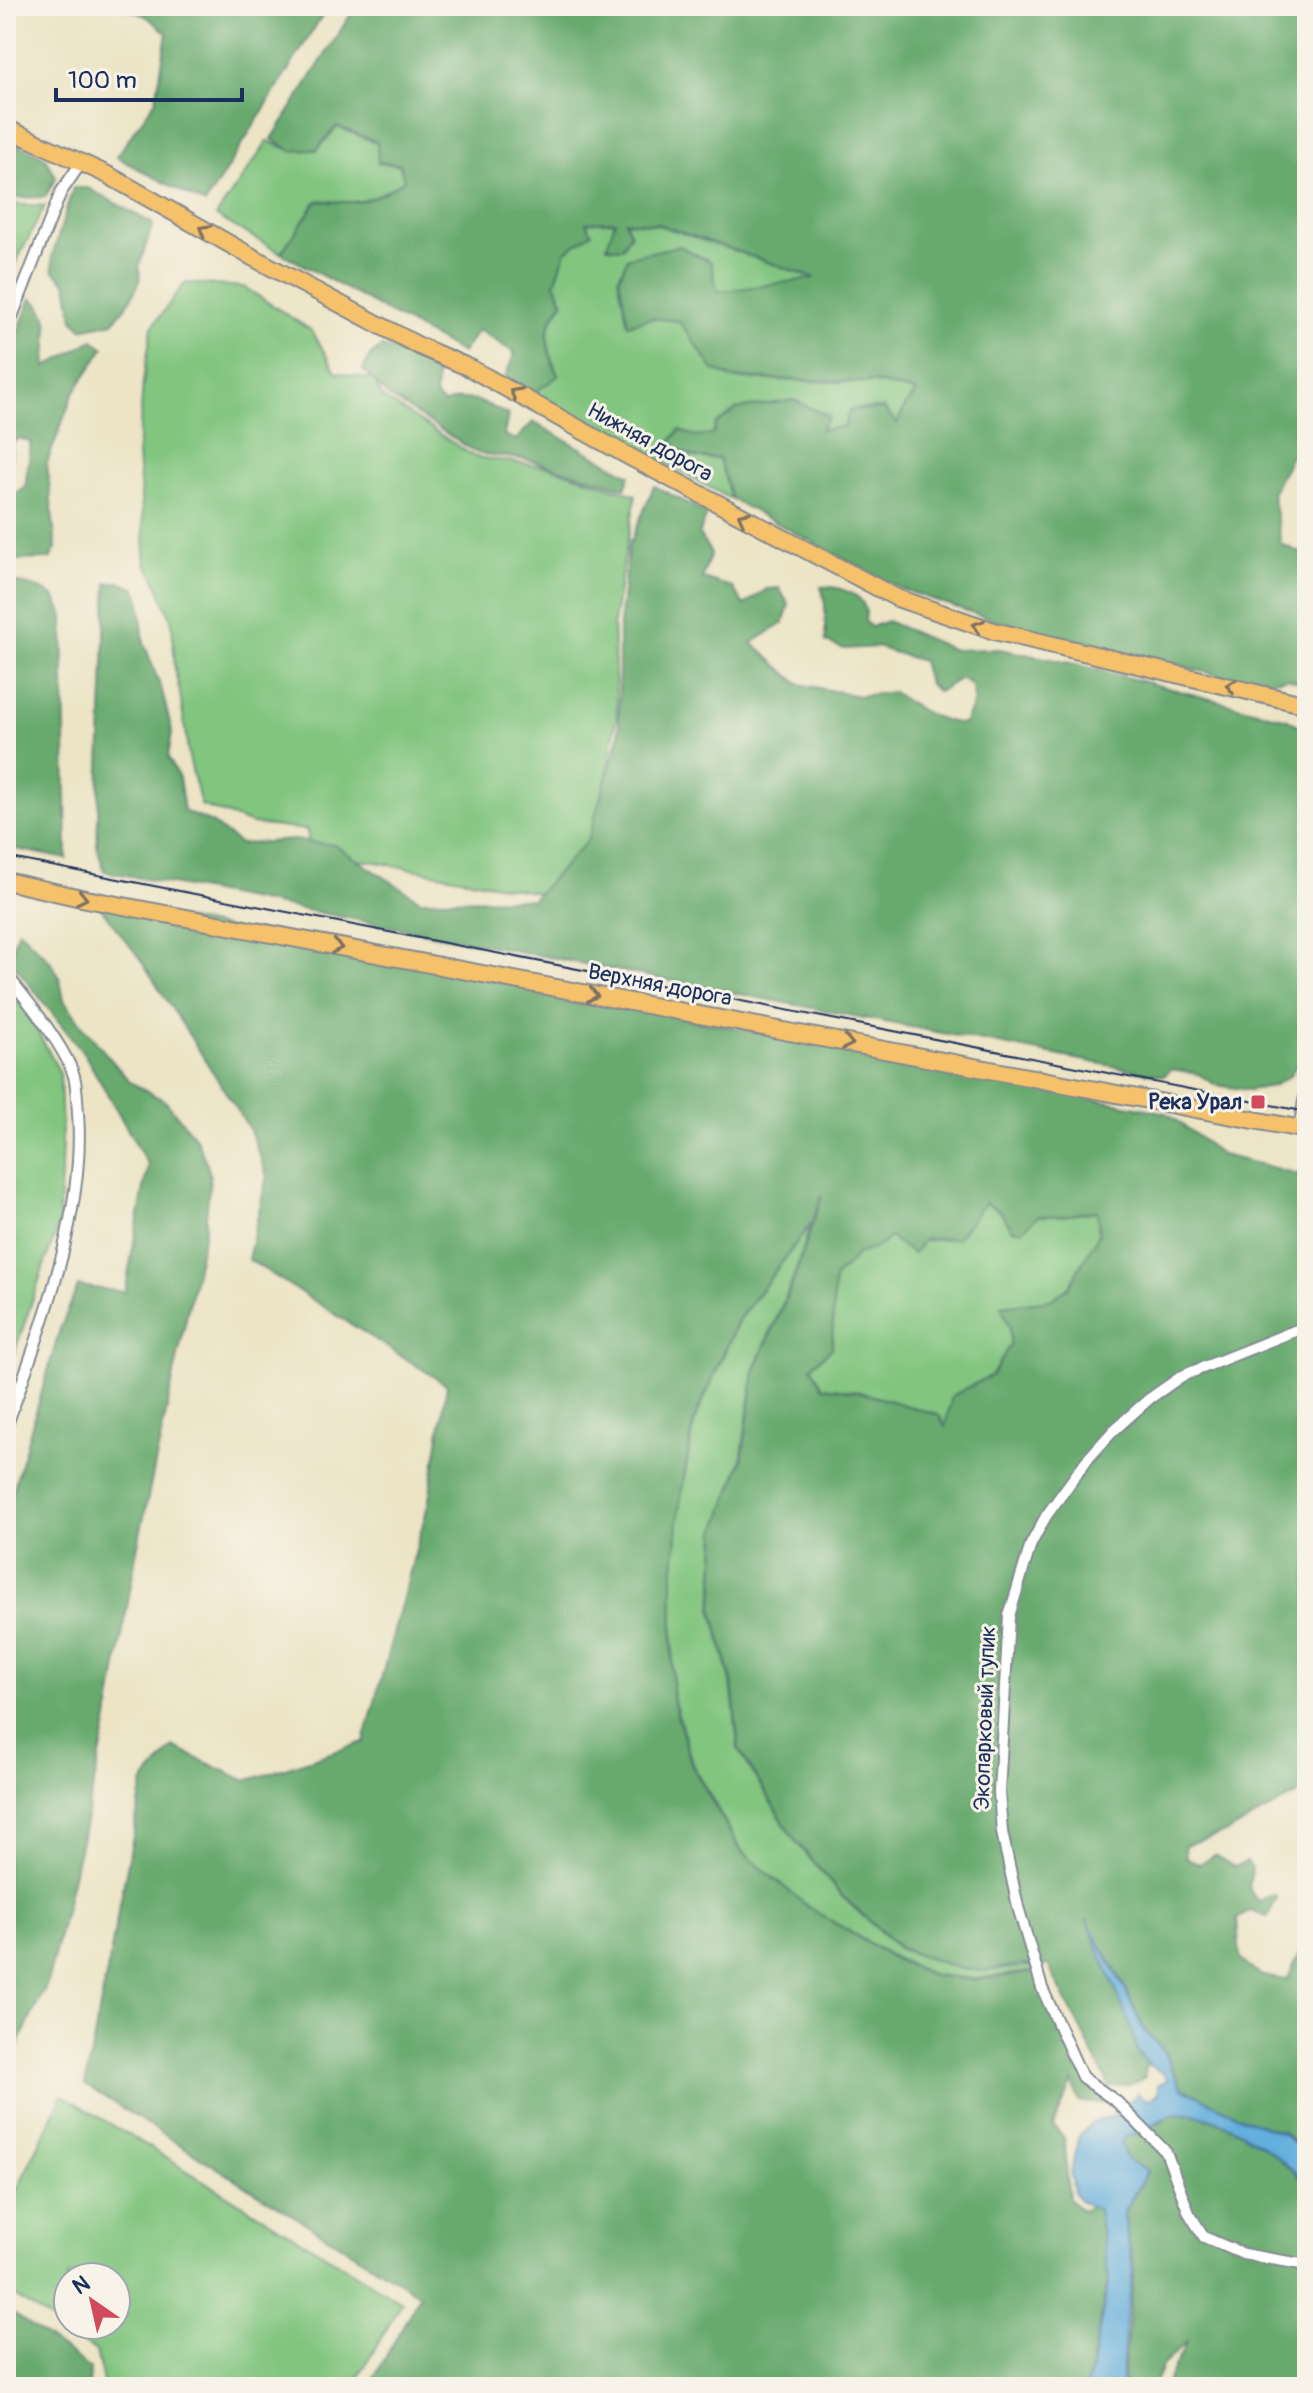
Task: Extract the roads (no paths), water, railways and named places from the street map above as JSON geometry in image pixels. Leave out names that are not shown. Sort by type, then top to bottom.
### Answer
[{"type":"main road","name":"Нижняя дорога","points":[[6,128],[108,175],[419,346],[470,368],[630,457],[897,598],[994,631],[1307,705]]},
{"type":"main road","name":"Верхняя дорога","points":[[6,881],[81,898],[1304,1130]]},
{"type":"main road","points":[[1304,1130],[1307,1096]]},
{"type":"street","points":[[6,332],[61,192],[81,163]]},
{"type":"street","points":[[6,974],[27,1000],[75,1077],[79,1135],[77,1173],[58,1276],[6,1428]]},
{"type":"street","name":"Экопарковый тупик","points":[[1307,1326],[1182,1376],[1149,1399],[1113,1431],[1086,1461],[1046,1516],[1026,1558],[1009,1616],[999,1792],[1002,1832],[1018,1907],[1042,1988],[1082,2077],[1117,2102],[1166,2152],[1189,2213],[1204,2237],[1243,2254],[1307,2265]]},
{"type":"water","points":[[1088,1923],[1145,2033],[1162,2049],[1181,2088],[1249,2121],[1282,2133],[1307,2155],[1307,2183],[1246,2135],[1210,2118],[1192,2114],[1170,2115],[1146,2130],[1124,2136],[1121,2143],[1126,2159],[1147,2171],[1123,2213],[1133,2269],[1121,2387],[1088,2387],[1109,2280],[1098,2209],[1082,2202],[1074,2193],[1071,2174],[1078,2138],[1091,2123],[1116,2115],[1138,2093],[1149,2100],[1158,2094],[1158,2085],[1168,2079],[1138,2052],[1130,2024]]},
{"type":"tram line","points":[[6,857],[1307,1112]]},
{"type":"place","name":"Река Урал","points":[[1258,1102]]}]
